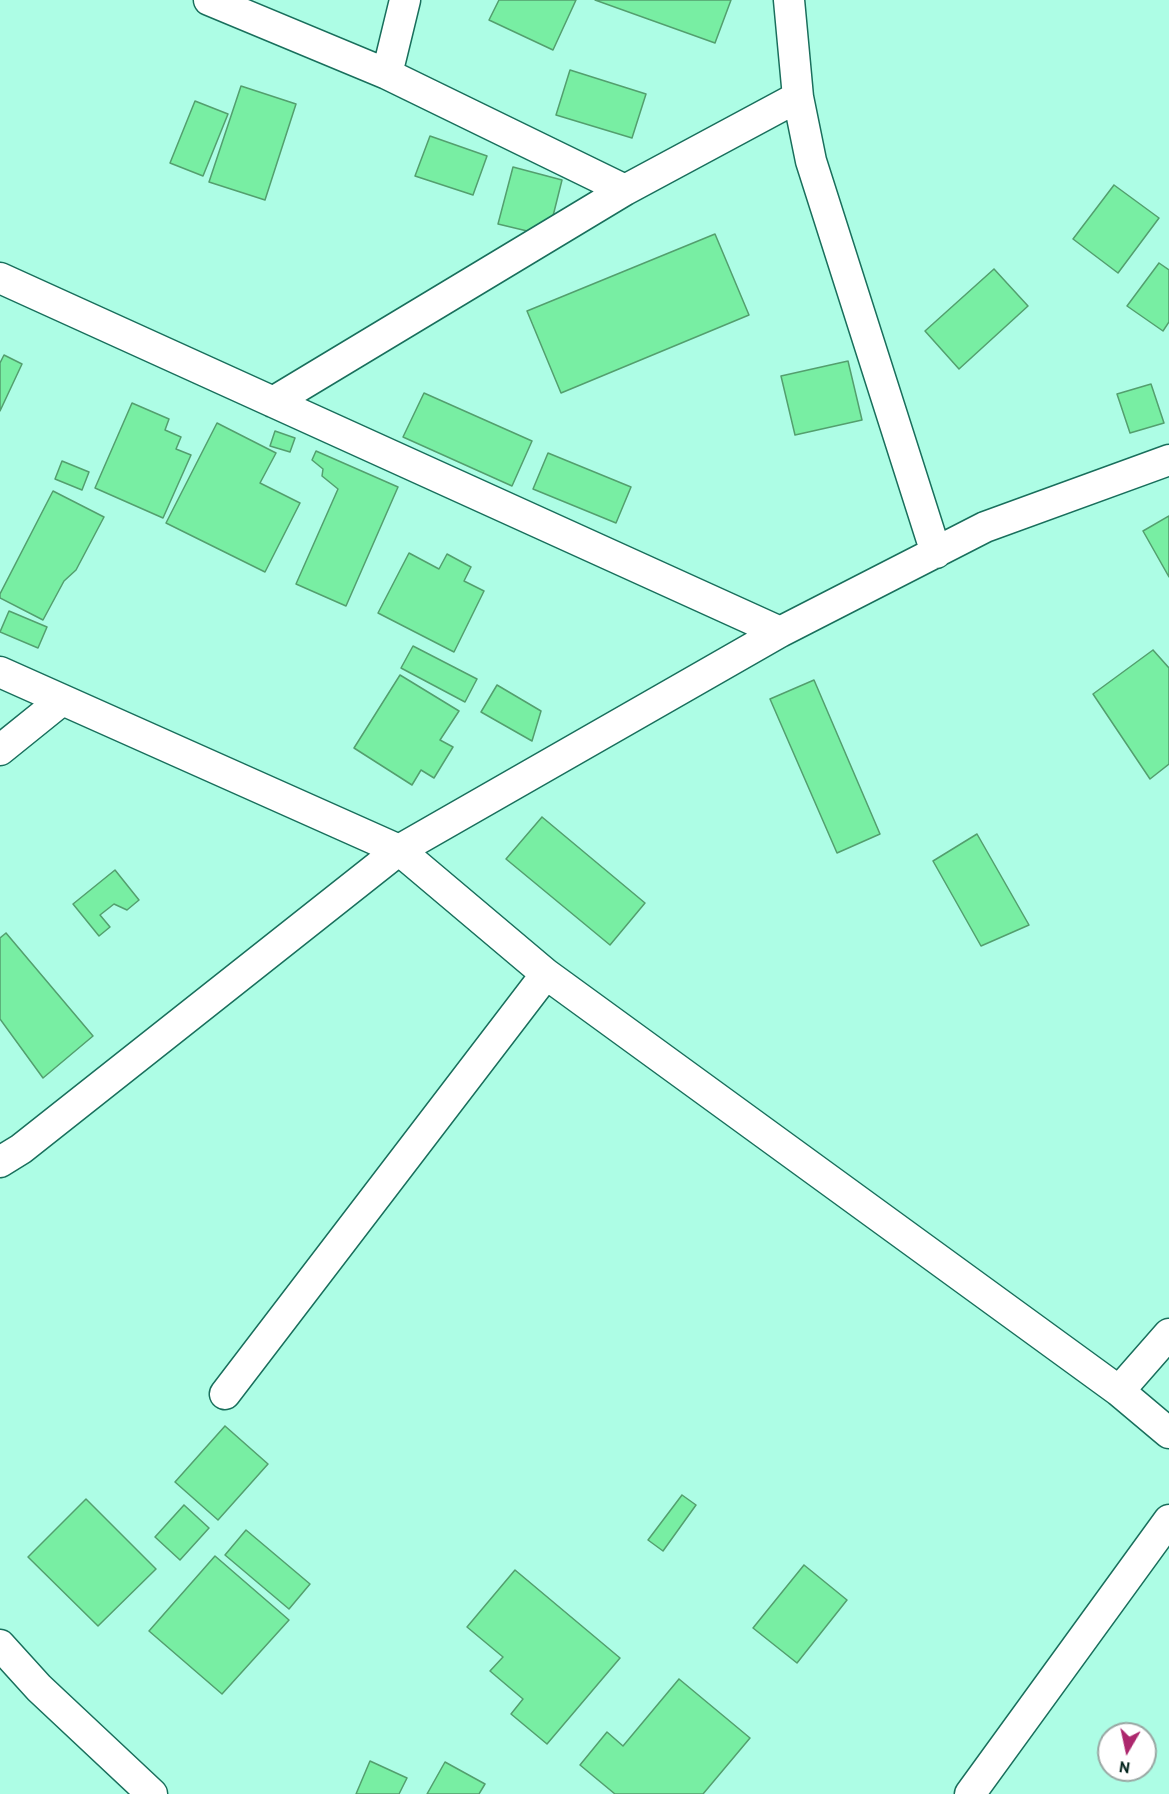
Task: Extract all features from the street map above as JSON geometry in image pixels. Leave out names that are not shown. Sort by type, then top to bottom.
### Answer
[{"type":"street","points":[[209,0],[387,74],[625,190]]},
{"type":"street","points":[[387,74],[405,0]]},
{"type":"street","points":[[789,0],[798,97],[811,161],[936,552]]},
{"type":"street","points":[[273,402],[625,190],[798,97]]},
{"type":"street","points":[[0,278],[780,632]]},
{"type":"street","points":[[0,1162],[31,1142],[399,850],[780,632],[936,552],[985,528],[1169,460]]},
{"type":"street","points":[[0,672],[399,850],[546,974],[1119,1391],[1169,1433]]},
{"type":"street","points":[[0,750],[62,700]]},
{"type":"street","points":[[225,1394],[546,974]]},
{"type":"street","points":[[1119,1391],[1169,1334]]},
{"type":"street","points":[[970,1794],[1169,1520]]},
{"type":"street","points":[[0,1645],[39,1688],[152,1794]]},
{"type":"building","points":[[499,0],[576,0],[553,50],[489,20]]},
{"type":"building","points":[[595,0],[731,0],[715,43]]},
{"type":"building","points":[[570,70],[646,94],[632,138],[556,115]]},
{"type":"building","points":[[241,86],[296,104],[265,200],[209,182]]},
{"type":"building","points":[[195,101],[228,114],[203,176],[170,163]]},
{"type":"building","points":[[430,136],[487,156],[473,195],[415,176]]},
{"type":"building","points":[[513,167],[562,180],[548,236],[498,224]]},
{"type":"building","points":[[1114,185],[1159,218],[1118,273],[1073,239]]},
{"type":"building","points":[[715,234],[749,315],[561,393],[527,311]]},
{"type":"building","points":[[1159,263],[1169,270],[1169,322],[1163,331],[1127,306]]},
{"type":"building","points":[[994,269],[1028,306],[959,369],[925,331]]},
{"type":"building","points":[[4,355],[22,364],[0,411],[0,363]]},
{"type":"building","points":[[848,361],[862,420],[795,435],[781,376]]},
{"type":"building","points":[[1151,384],[1164,423],[1130,433],[1117,394]]},
{"type":"building","points":[[424,393],[532,441],[512,486],[403,437]]},
{"type":"building","points":[[132,403],[169,419],[165,430],[181,437],[176,449],[191,455],[163,518],[95,488]]},
{"type":"building","points":[[217,423],[276,453],[260,483],[300,503],[265,572],[166,523]]},
{"type":"building","points":[[275,431],[295,438],[290,452],[270,446]]},
{"type":"building","points":[[316,451],[398,487],[346,606],[296,584],[338,489],[322,476],[323,469],[312,460]]},
{"type":"building","points":[[548,453],[631,487],[616,523],[533,489]]},
{"type":"building","points":[[62,461],[89,472],[82,490],[55,479]]},
{"type":"building","points":[[53,491],[104,517],[76,570],[64,581],[43,620],[0,598],[0,594]]},
{"type":"building","points":[[1169,516],[1169,577],[1143,531]]},
{"type":"building","points":[[409,553],[439,569],[447,554],[471,567],[464,581],[484,591],[454,652],[378,613]]},
{"type":"building","points":[[9,611],[47,627],[38,648],[0,632]]},
{"type":"building","points":[[413,646],[477,679],[465,702],[401,668]]},
{"type":"building","points":[[1153,650],[1169,668],[1169,764],[1150,779],[1093,694]]},
{"type":"building","points":[[400,675],[459,711],[440,740],[453,747],[434,778],[421,770],[412,785],[354,748]]},
{"type":"building","points":[[814,680],[880,834],[837,853],[770,699]]},
{"type":"building","points":[[497,685],[541,711],[532,741],[481,712]]},
{"type":"building","points":[[542,817],[645,903],[610,945],[506,859]]},
{"type":"building","points":[[977,834],[1029,925],[981,946],[933,861]]},
{"type":"building","points":[[115,870],[139,900],[127,910],[114,904],[100,915],[110,927],[99,936],[73,904]]},
{"type":"building","points":[[6,933],[93,1036],[43,1078],[0,1019],[0,938]]},
{"type":"building","points":[[225,1426],[268,1464],[218,1520],[175,1482]]},
{"type":"building","points":[[682,1495],[696,1505],[663,1551],[648,1540]]},
{"type":"building","points":[[86,1499],[156,1569],[98,1626],[28,1557]]},
{"type":"building","points":[[184,1505],[209,1528],[180,1560],[155,1537]]},
{"type":"building","points":[[246,1530],[310,1584],[289,1609],[225,1555]]},
{"type":"building","points":[[215,1556],[289,1620],[222,1694],[149,1631]]},
{"type":"building","points":[[804,1565],[847,1600],[797,1663],[753,1628]]},
{"type":"building","points":[[515,1570],[620,1658],[547,1744],[511,1714],[523,1699],[490,1671],[503,1657],[467,1627]]},
{"type":"building","points":[[679,1679],[750,1738],[703,1794],[615,1794],[580,1765],[607,1732],[623,1746]]},
{"type":"building","points":[[370,1761],[407,1778],[399,1794],[356,1794]]},
{"type":"building","points":[[445,1762],[485,1784],[479,1794],[427,1794]]}]
